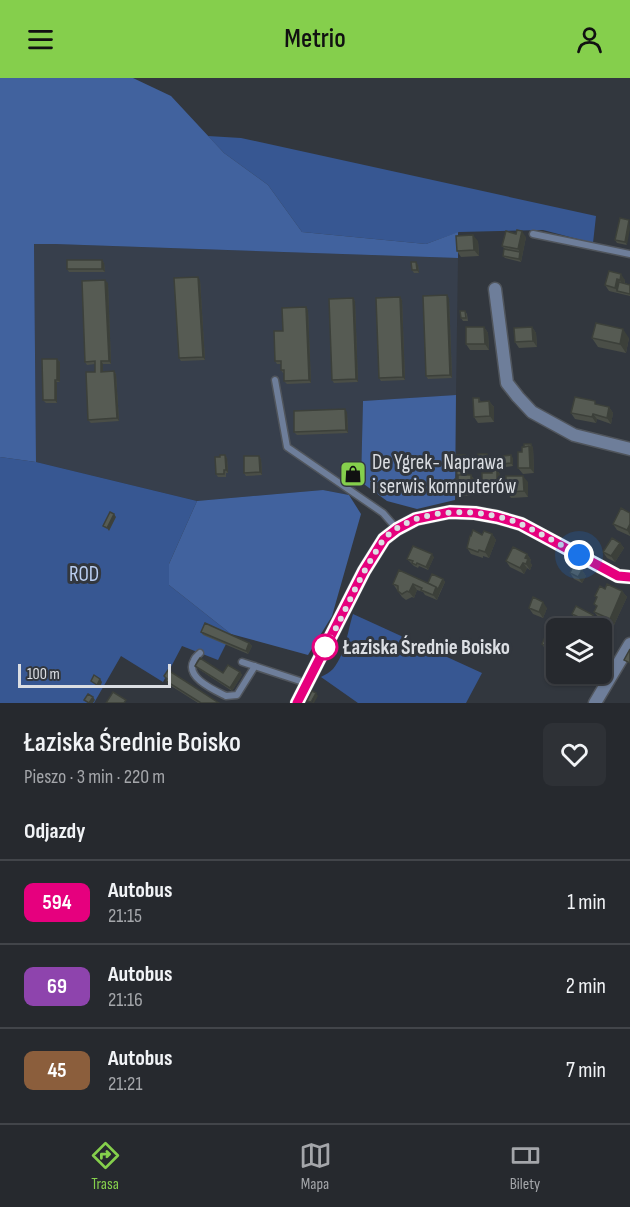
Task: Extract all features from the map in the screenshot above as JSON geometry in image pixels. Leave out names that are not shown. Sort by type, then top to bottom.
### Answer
[{"type":"street","points":[[495,289],[507,383],[518,397],[532,412],[574,435],[630,449]]},
{"type":"street","points":[[297,703],[364,571],[384,539],[416,519],[450,512],[497,517],[521,524],[618,576],[630,577]]},
{"type":"street","points":[[595,703],[630,644]]},
{"type":"lane","points":[[533,234],[630,254]]},
{"type":"lane","points":[[275,380],[287,447],[383,513],[397,529]]},
{"type":"lane","points":[[200,653],[192,665],[194,677],[226,696],[237,695],[255,666]]},
{"type":"lane","points":[[242,662],[307,684]]},
{"type":"shaded area","points":[[0,78],[133,78],[171,96],[224,153],[268,185],[302,232],[426,244],[458,232],[458,258],[34,244],[36,462],[0,457]]},
{"type":"shaded area","points":[[34,244],[458,258],[456,395],[363,401],[361,482],[349,495],[323,490],[197,501],[36,462]]},
{"type":"shaded area","points":[[456,395],[455,500],[417,509],[387,501],[361,482],[363,401]]},
{"type":"shaded area","points":[[323,490],[349,495],[361,514],[332,616],[308,655],[231,634],[169,585],[169,564],[197,501]]},
{"type":"green space","points":[[208,136],[241,138],[596,216],[593,243],[543,230],[459,232],[426,244],[302,232],[268,185],[224,153]]},
{"type":"green space","name":"ROD","points":[[0,457],[36,462],[197,501],[169,564],[169,585],[231,634],[218,660],[182,646],[163,682],[121,656],[94,703],[0,703]]},
{"type":"green space","points":[[353,614],[482,673],[466,703],[358,703],[321,677],[333,669],[341,656]]},
{"type":"building","points":[[620,218],[629,220],[625,242],[615,240]]},
{"type":"building","points":[[517,230],[522,231],[518,249],[502,246],[506,231],[516,234]]},
{"type":"building","points":[[473,235],[474,250],[457,251],[456,236]]},
{"type":"building","points":[[504,249],[520,252],[519,259],[503,256]]},
{"type":"building","points":[[67,260],[102,260],[102,269],[67,269]]},
{"type":"building","points":[[411,262],[416,262],[417,270],[412,270]]},
{"type":"building","points":[[609,271],[621,274],[615,288],[605,285]]},
{"type":"building","points":[[198,277],[203,357],[179,358],[174,278]]},
{"type":"building","points":[[105,280],[109,361],[101,361],[101,372],[114,371],[117,418],[88,420],[86,372],[95,372],[95,361],[85,362],[82,281]]},
{"type":"building","points":[[619,282],[630,285],[630,294],[617,291]]},
{"type":"building","points":[[447,295],[450,375],[426,376],[423,296]]},
{"type":"building","points":[[400,297],[403,377],[379,378],[376,298]]},
{"type":"building","points":[[353,298],[356,379],[332,380],[329,299]]},
{"type":"building","points":[[306,307],[309,380],[284,381],[281,361],[275,361],[274,331],[283,331],[282,308]]},
{"type":"building","points":[[460,311],[465,311],[466,318],[461,318]]},
{"type":"building","points":[[596,323],[623,329],[620,344],[592,338]]},
{"type":"building","points":[[466,327],[484,327],[485,344],[466,344]]},
{"type":"building","points":[[532,327],[533,341],[515,342],[514,328]]},
{"type":"building","points":[[42,359],[57,359],[55,400],[43,400]]},
{"type":"building","points":[[575,397],[595,401],[595,404],[609,407],[607,418],[593,414],[592,417],[571,413]]},
{"type":"building","points":[[473,398],[479,398],[479,402],[489,401],[490,416],[474,417]]},
{"type":"building","points":[[345,409],[346,430],[294,432],[294,411]]},
{"type":"building","points":[[529,446],[530,468],[518,468],[518,452],[522,452],[522,447]]},
{"type":"building","points":[[478,454],[487,454],[484,466],[478,466]]},
{"type":"building","points":[[220,455],[225,455],[226,470],[224,474],[216,474],[215,457],[220,457]]},
{"type":"building","points":[[456,455],[465,455],[466,475],[458,475],[458,479],[457,479]]},
{"type":"building","points":[[511,455],[511,463],[503,464],[503,456]]},
{"type":"building","points":[[244,456],[259,456],[260,472],[244,473]]},
{"type":"building","points":[[492,470],[497,470],[497,488],[482,489],[482,473],[492,473]]},
{"type":"building","points":[[458,475],[471,475],[471,489],[458,490],[455,479],[458,479]]},
{"type":"building","points":[[506,476],[523,476],[524,491],[507,492],[506,488],[502,489],[502,483],[506,483]]},
{"type":"building","points":[[621,508],[630,513],[630,524],[627,530],[613,524]]},
{"type":"building","points":[[110,512],[114,514],[107,528],[103,526]]},
{"type":"building","points":[[473,530],[482,535],[484,531],[492,534],[485,552],[467,548]]},
{"type":"building","points":[[612,538],[620,543],[611,556],[603,552]]},
{"type":"building","points":[[413,546],[432,554],[426,567],[417,563],[416,565],[407,559]]},
{"type":"building","points":[[513,547],[527,554],[526,564],[523,563],[520,568],[506,561]]},
{"type":"building","points":[[573,566],[582,570],[578,577],[570,573]]},
{"type":"building","points":[[399,570],[436,587],[433,595],[413,584],[409,592],[402,594],[398,591],[398,586],[393,584]]},
{"type":"building","points":[[432,574],[443,579],[438,589],[428,583]]},
{"type":"building","points":[[607,584],[622,591],[610,618],[594,612],[597,606],[594,604],[597,597],[595,596],[600,586],[605,589]]},
{"type":"building","points":[[533,597],[543,602],[539,612],[529,608]]},
{"type":"building","points":[[576,606],[593,615],[591,618],[580,618],[572,614]]},
{"type":"building","points":[[205,623],[249,643],[246,651],[201,632]]},
{"type":"building","points":[[630,649],[630,663],[624,660]]},
{"type":"building","points":[[200,658],[223,673],[228,665],[240,672],[230,688],[195,666]]},
{"type":"building","points":[[168,670],[219,703],[201,703],[166,681],[164,676]]},
{"type":"building","points":[[94,675],[100,679],[97,685],[91,681]]},
{"type":"building","points":[[312,691],[316,693],[311,702],[307,701]]},
{"type":"building","points":[[113,692],[126,700],[124,703],[106,703]]},
{"type":"building","points":[[88,694],[93,697],[89,703],[84,700]]},
{"type":"bus line","name":"594","points":[[297,703],[364,571],[384,539],[416,519],[450,512],[497,517],[521,524],[618,576],[630,577]]},
{"type":"place","name":"De Ygrek- Naprawa i serwis komputerów","points":[[353,474]]},
{"type":"place","name":"Łaziska Średnie Boisko","points":[[325,647]]},
{"type":"route","points":[[325,647],[364,571],[384,539],[416,519],[450,512],[497,517],[521,524],[579,555]]}]
